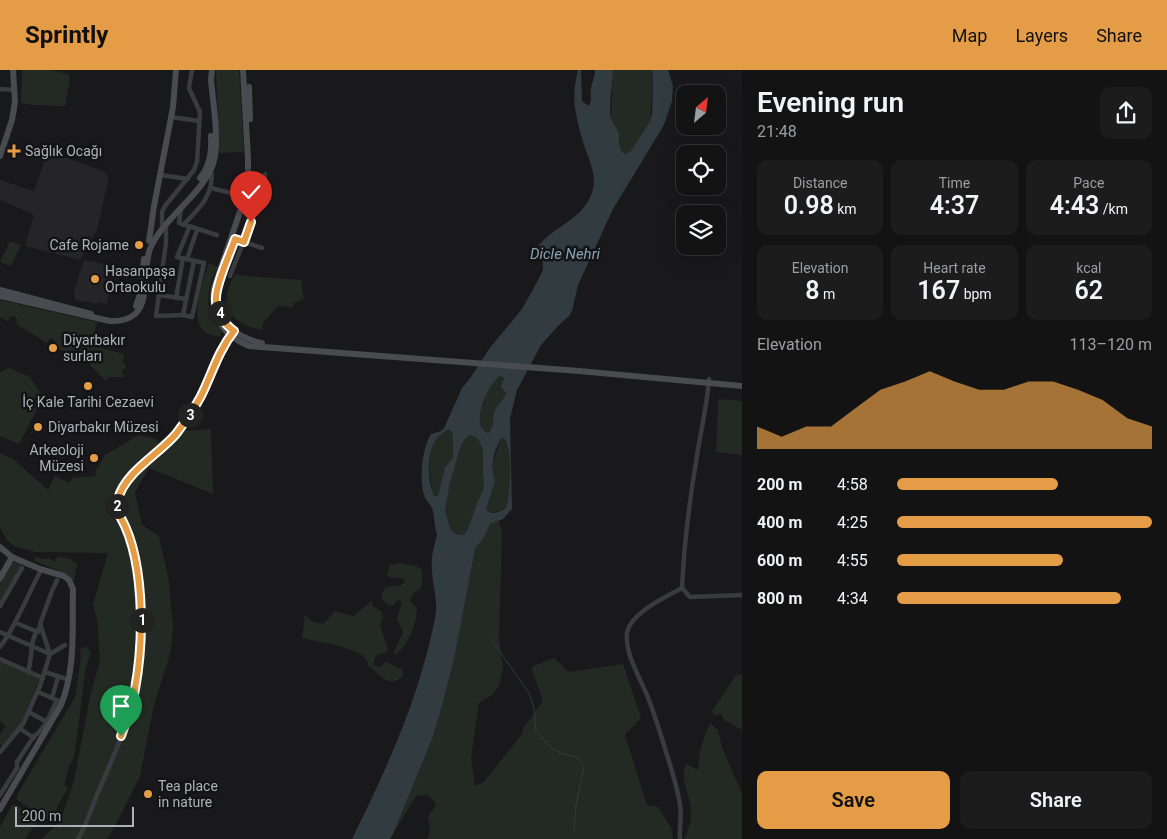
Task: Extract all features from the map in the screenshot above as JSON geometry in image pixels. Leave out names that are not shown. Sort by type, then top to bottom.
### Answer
[{"type":"main road","points":[[0,156],[12,120],[15,102],[13,70]]},
{"type":"main road","points":[[0,290],[103,317],[121,317],[135,309],[139,302],[144,254],[149,241],[161,176],[173,106],[176,70]]},
{"type":"main road","points":[[0,296],[100,320],[121,322],[130,318],[141,306],[146,289],[150,251],[164,225],[195,185],[208,164],[212,143],[208,70]]},
{"type":"main road","points":[[149,241],[181,208],[211,170],[216,154],[212,70]]},
{"type":"main road","points":[[243,70],[248,188],[212,297],[216,318],[232,334],[249,346],[312,349],[709,381],[742,382]]},
{"type":"main road","points":[[232,334],[221,317],[216,298],[249,201],[252,176],[247,70]]},
{"type":"main road","points":[[709,381],[742,386]]},
{"type":"main road","points":[[0,547],[12,557],[40,569],[52,571],[69,580],[73,588],[72,656],[68,681],[61,705],[0,809]]},
{"type":"main road","points":[[0,578],[12,557]]},
{"type":"street","points":[[189,228],[177,257],[204,262],[192,317],[183,315],[156,316],[166,243],[162,212],[194,170],[197,162],[200,112],[189,88],[192,70]]},
{"type":"street","points":[[0,89],[14,90]]},
{"type":"street","points":[[171,117],[199,121]]},
{"type":"street","points":[[183,225],[201,206],[211,188],[211,170]]},
{"type":"street","points":[[230,276],[264,190],[265,174]]},
{"type":"street","points":[[161,176],[188,178]]},
{"type":"street","points":[[211,188],[231,193]]},
{"type":"street","points":[[181,208],[179,223],[189,228],[217,235]]},
{"type":"street","points":[[176,298],[185,259],[197,230]]},
{"type":"street","points":[[235,239],[262,248]]},
{"type":"street","points":[[183,315],[194,260]]},
{"type":"street","points":[[159,294],[186,299]]},
{"type":"street","points":[[78,839],[121,736],[135,691],[142,620],[133,552],[122,518],[116,510],[118,499],[126,483],[138,469],[157,454],[176,434],[189,416],[201,396],[214,364],[232,334]]},
{"type":"street","points":[[709,381],[708,402],[696,461],[684,547],[682,588],[690,596],[742,595]]},
{"type":"street","points":[[0,606],[22,568]]},
{"type":"street","points":[[0,647],[16,623],[40,572]]},
{"type":"street","points":[[28,672],[32,661],[32,643],[58,580]]},
{"type":"street","points":[[680,839],[680,803],[647,695],[628,647],[627,632],[632,622],[650,606],[682,588]]},
{"type":"street","points":[[16,623],[43,633]]},
{"type":"street","points":[[0,752],[29,712],[45,672],[50,654],[40,627]]},
{"type":"street","points":[[0,632],[50,654]]},
{"type":"street","points":[[50,654],[66,645]]},
{"type":"street","points":[[0,659],[43,678]]},
{"type":"street","points":[[45,672],[66,679]]},
{"type":"street","points":[[0,795],[17,768],[17,762],[46,722],[56,700],[58,677]]},
{"type":"street","points":[[38,692],[56,700]]},
{"type":"street","points":[[29,712],[46,722]]},
{"type":"street","points":[[19,728],[34,738]]},
{"type":"shaded area","points":[[22,70],[51,70],[68,74],[70,78],[65,106],[21,103]]},
{"type":"shaded area","points":[[216,70],[239,70],[244,152],[219,153]]},
{"type":"shaded area","points":[[613,70],[652,70],[650,121],[631,151],[627,154],[621,151],[619,147],[620,138],[611,119]]},
{"type":"shaded area","points":[[48,151],[103,171],[109,177],[97,230],[80,260],[25,246],[34,215],[0,200],[0,180],[34,191]]},
{"type":"shaded area","points":[[10,241],[21,245],[11,266],[0,262]]},
{"type":"shaded area","name":"Hasanpaşa Ortaokulu","points":[[84,260],[115,266],[107,304],[75,300],[74,291]]},
{"type":"shaded area","points":[[209,263],[218,267],[211,283],[208,299],[211,316],[221,331],[221,335],[218,337],[204,331],[198,317],[199,298]]},
{"type":"shaded area","points":[[235,274],[301,280],[304,299],[294,303],[293,307],[278,306],[262,324],[263,330],[252,327],[235,318],[227,304],[227,295]]},
{"type":"shaded area","points":[[0,300],[97,322],[92,346],[124,354],[123,364],[126,365],[126,369],[122,369],[122,374],[125,377],[109,377],[105,380],[90,365],[91,360],[88,357],[83,360],[74,356],[74,354],[73,356],[64,352],[65,350],[63,351],[55,347],[56,344],[53,339],[50,339],[47,343],[16,324],[17,319],[14,316],[10,317],[8,321],[0,317]]},
{"type":"shaded area","points":[[9,368],[30,377],[41,394],[41,402],[19,444],[0,436],[0,372]]},
{"type":"shaded area","points":[[500,376],[504,378],[501,387],[506,393],[495,410],[492,428],[488,433],[485,433],[480,420],[482,406],[488,391]]},
{"type":"shaded area","points":[[718,399],[742,401],[742,455],[716,452]]},
{"type":"shaded area","points":[[211,429],[213,494],[149,468],[135,492],[142,525],[159,536],[169,581],[173,627],[171,651],[154,705],[140,776],[107,839],[41,839],[60,822],[74,781],[91,692],[100,661],[97,620],[93,604],[108,553],[36,552],[14,546],[8,541],[0,528],[0,453],[13,459],[48,490],[55,476],[69,483],[72,478],[96,476],[95,472],[105,455],[139,435],[156,439],[165,450],[181,431]]},
{"type":"shaded area","points":[[450,430],[453,434],[453,458],[445,467],[438,495],[434,497],[429,469],[431,449],[435,440],[441,434]]},
{"type":"shaded area","points":[[470,435],[478,439],[483,449],[484,483],[467,531],[463,535],[451,530],[445,511],[450,483],[460,449],[464,440]]},
{"type":"shaded area","points":[[501,438],[505,439],[509,454],[510,490],[508,506],[490,513],[486,509],[495,482],[492,466]]},
{"type":"shaded area","points":[[495,521],[499,521],[502,533],[499,640],[503,667],[499,686],[493,694],[479,703],[471,758],[475,786],[483,783],[523,733],[523,728],[543,701],[531,667],[554,658],[569,672],[623,664],[641,718],[625,735],[647,805],[658,807],[671,828],[673,839],[427,839],[430,831],[428,817],[436,805],[430,797],[423,795],[416,796],[393,834],[440,713],[453,664],[473,554],[488,526]]},
{"type":"shaded area","points":[[35,557],[49,558],[54,562],[57,557],[71,559],[77,563],[74,581],[63,572],[34,561]]},
{"type":"shaded area","points":[[12,561],[22,565],[0,604],[0,581]]},
{"type":"shaded area","points":[[400,563],[416,566],[422,570],[422,584],[410,601],[417,608],[413,627],[408,640],[395,655],[393,654],[403,632],[397,618],[402,603],[400,600],[392,606],[381,598],[386,587],[401,585],[405,582],[404,579],[389,577],[387,574],[390,565]]},
{"type":"shaded area","points":[[372,601],[373,606],[382,612],[383,618],[380,625],[388,650],[377,655],[374,659],[374,665],[380,667],[385,662],[402,669],[403,676],[397,680],[388,681],[384,679],[368,666],[364,657],[357,653],[342,647],[302,638],[305,614],[313,622],[324,623],[334,612],[353,616]]},
{"type":"shaded area","points":[[86,646],[91,653],[86,667],[74,758],[70,764],[64,785],[68,788],[50,820],[17,800],[17,795],[75,697],[81,657],[80,650]]},
{"type":"shaded area","points":[[0,661],[40,678],[21,723],[2,746],[0,744],[0,734],[6,726],[0,721]]},
{"type":"shaded area","points":[[737,674],[742,675],[742,730],[724,720],[721,713],[715,716],[712,711]]},
{"type":"shaded area","points":[[710,723],[718,730],[722,747],[742,794],[742,839],[684,839],[690,824],[691,813],[684,779],[685,768],[687,764],[695,769],[699,769],[700,751]]},
{"type":"shaded area","points":[[12,805],[17,805],[38,821],[25,839],[0,839],[0,827]]},
{"type":"water","name":"Dicle Nehri","points":[[578,70],[581,70],[582,101],[589,106],[595,70],[613,70],[610,114],[617,129],[620,148],[625,154],[631,151],[650,121],[652,113],[652,70],[668,70],[673,86],[672,101],[664,125],[613,209],[578,285],[572,311],[541,345],[517,390],[510,419],[512,509],[503,519],[490,524],[484,537],[475,549],[453,664],[440,713],[432,739],[393,834],[390,839],[352,839],[401,731],[421,675],[435,618],[436,599],[432,565],[437,535],[433,511],[422,489],[422,464],[425,447],[431,434],[444,428],[462,388],[489,349],[522,309],[543,270],[539,245],[544,239],[580,212],[593,190],[594,176],[581,136],[575,108],[574,94]],"holes":[[[500,376],[504,378],[501,387],[506,393],[495,410],[493,425],[488,433],[481,426],[480,414],[484,399]],[[450,430],[453,434],[453,458],[445,467],[438,495],[435,497],[430,480],[429,459],[436,440]],[[470,435],[478,439],[483,450],[484,483],[467,531],[463,535],[456,534],[451,530],[445,511],[450,483],[464,440]],[[501,438],[505,439],[509,453],[510,478],[506,508],[490,513],[486,509],[495,482],[492,466],[495,451]]]},
{"type":"waterway","points":[[491,639],[529,693],[534,708],[536,731],[552,749],[578,758],[584,766],[576,805],[574,831]]},
{"type":"place","name":"Sağlık Ocağı","points":[[14,151]]},
{"type":"place","name":"Cafe Rojame","points":[[139,245]]},
{"type":"place","name":"Hasanpaşa Ortaokulu","points":[[95,279]]},
{"type":"place","name":"Diyarbakır surları","points":[[53,348]]},
{"type":"place","name":"İç Kale Tarihi Cezaevi","points":[[88,386]]},
{"type":"place","name":"Diyarbakır Müzesi","points":[[38,427]]},
{"type":"place","name":"Arkeoloji Müzesi","points":[[94,458]]},
{"type":"place","name":"Tea place in nature","points":[[148,794]]},
{"type":"route","points":[[121,736],[135,691],[142,620],[138,577],[129,536],[122,518],[116,510],[118,499],[126,483],[138,469],[157,454],[176,434],[189,416],[201,396],[221,350],[234,331],[229,328],[221,317],[216,298],[235,239],[244,242],[251,222]]}]
